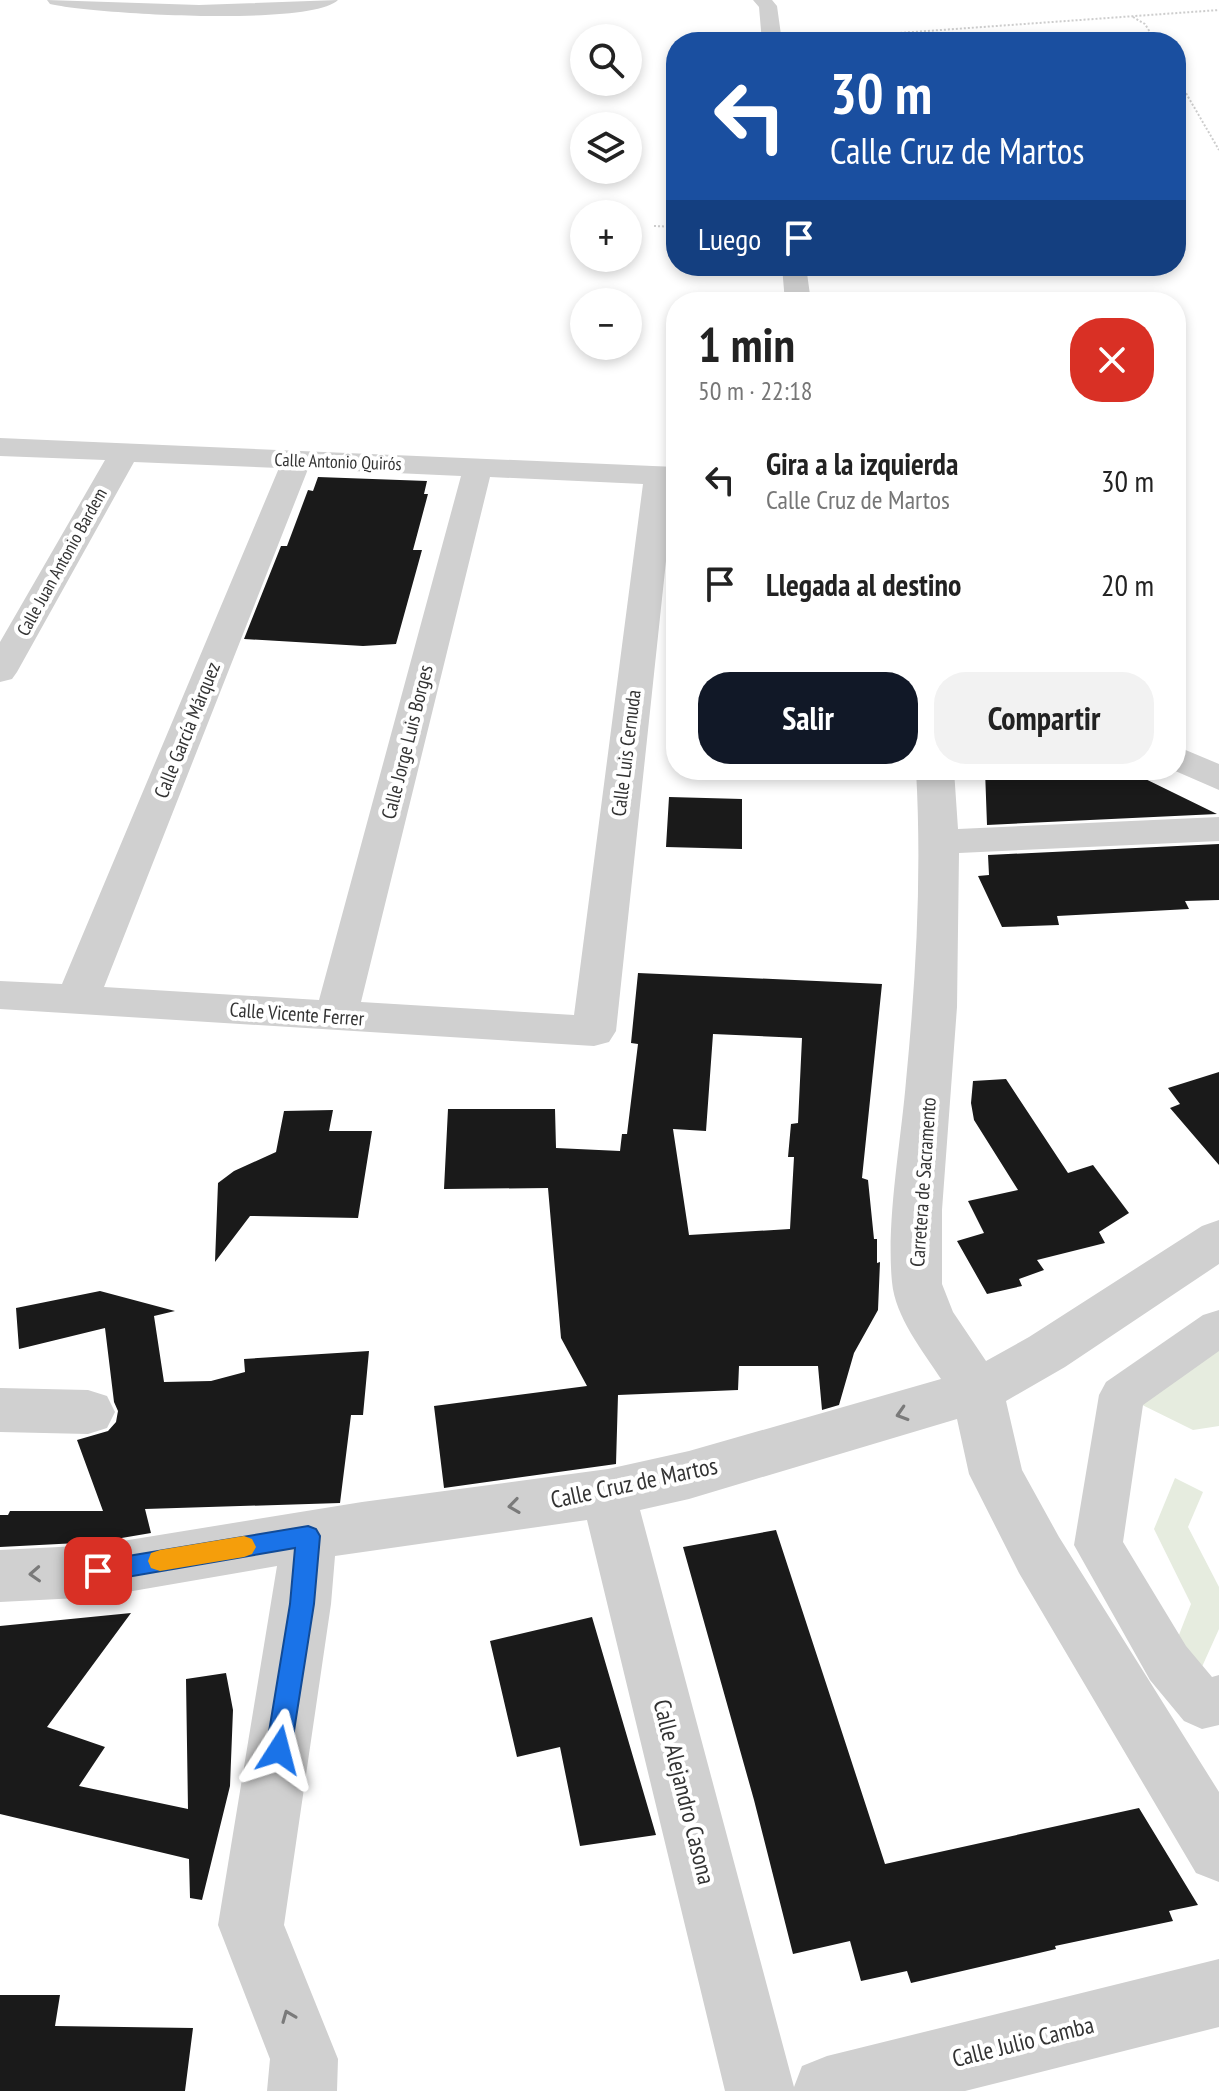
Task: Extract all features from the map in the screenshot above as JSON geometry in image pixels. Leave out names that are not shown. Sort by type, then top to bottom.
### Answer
[{"type":"street","points":[[56,0],[111,8],[183,5],[267,9],[329,0]]},
{"type":"street","points":[[762,0],[768,6],[770,32]]},
{"type":"street","name":"Calle Antonio Quirós","points":[[0,447],[666,475]]},
{"type":"street","name":"Calle Juan Antonio Bardem","points":[[0,672],[124,453]]},
{"type":"street","name":"Calle García Márquez","points":[[77,1000],[297,460]]},
{"type":"street","name":"Calle Jorge Luis Borges","points":[[336,1016],[478,467]]},
{"type":"street","name":"Calle Luis Cernuda","points":[[594,1031],[666,483]]},
{"type":"street","points":[[1186,762],[1219,779]]},
{"type":"street","name":"Carretera de Sacramento","points":[[936,780],[940,842],[935,1007],[918,1210],[917,1284],[930,1320],[977,1391],[996,1474],[1039,1555],[1219,1850]]},
{"type":"street","points":[[940,842],[1219,829]]},
{"type":"street","name":"Calle Vicente Ferrer","points":[[0,995],[594,1031]]},
{"type":"street","name":"Calle Cruz de Martos","points":[[0,1576],[98,1571],[308,1536],[608,1493],[689,1475],[977,1391],[1047,1352],[1219,1239]]},
{"type":"street","points":[[1210,1691],[1168,1663],[1098,1545],[1122,1395],[1219,1328]]},
{"type":"street","points":[[0,1410],[88,1412]]},
{"type":"street","name":"Calle Alejandro Casona","points":[[608,1493],[760,2091]]},
{"type":"street","points":[[302,2091],[304,2059],[251,1925],[302,1604],[308,1536]]},
{"type":"street","points":[[1128,1705],[1210,1691]]},
{"type":"street","name":"Calle Julio Camba","points":[[827,2091],[936,2078],[1219,1993]]},
{"type":"path","points":[[913,32],[1219,10]]},
{"type":"path","points":[[1133,16],[1145,24],[1150,32]]},
{"type":"path","points":[[1186,93],[1219,150]]},
{"type":"path","points":[[654,226],[666,227]]},
{"type":"shaded area","points":[[1219,1328],[1219,1426],[1193,1430],[1122,1395]]},
{"type":"shaded area","points":[[1175,1478],[1203,1492],[1188,1527],[1219,1587],[1219,1629],[1201,1669],[1168,1663],[1191,1604],[1154,1529]]},
{"type":"building","points":[[318,477],[427,481],[424,494],[428,494],[413,550],[422,550],[396,644],[363,646],[244,639],[281,546],[287,546],[308,490],[313,491]]},
{"type":"building","points":[[985,780],[1147,780],[1217,814],[987,825]]},
{"type":"building","points":[[669,797],[742,799],[742,849],[666,847]]},
{"type":"building","points":[[1219,844],[1219,900],[1185,901],[1189,909],[1057,916],[1059,925],[1002,927],[978,876],[989,875],[988,855]]},
{"type":"building","points":[[638,973],[882,984],[862,1178],[868,1180],[874,1239],[877,1239],[877,1263],[880,1262],[878,1310],[854,1353],[839,1405],[822,1410],[818,1366],[739,1366],[738,1390],[618,1395],[616,1464],[444,1488],[434,1406],[587,1386],[561,1338],[548,1188],[444,1189],[448,1109],[555,1109],[556,1148],[620,1151],[622,1134],[627,1134],[638,1044],[631,1043]],"holes":[[[713,1034],[802,1038],[798,1123],[791,1124],[788,1157],[794,1157],[790,1229],[689,1235],[673,1129],[706,1131]]]},
{"type":"building","points":[[1219,1072],[1219,1165],[1170,1108],[1180,1104],[1168,1088]]},
{"type":"building","points":[[1006,1079],[1068,1173],[1093,1165],[1129,1213],[1099,1232],[1105,1243],[1037,1260],[1044,1270],[1019,1279],[1022,1286],[987,1294],[957,1241],[984,1233],[968,1201],[1018,1190],[974,1120],[971,1103],[973,1081]]},
{"type":"building","points":[[333,1110],[329,1131],[372,1131],[358,1218],[250,1216],[215,1262],[218,1183],[234,1171],[276,1152],[284,1111]]},
{"type":"building","points":[[100,1291],[175,1311],[154,1316],[164,1382],[211,1381],[245,1372],[244,1359],[369,1351],[363,1415],[351,1415],[340,1503],[145,1509],[151,1533],[98,1542],[0,1547],[0,1515],[8,1515],[10,1511],[103,1511],[77,1440],[108,1431],[116,1422],[118,1411],[114,1402],[105,1328],[19,1349],[16,1308]]},
{"type":"building","points":[[776,1530],[885,1864],[1139,1808],[1198,1905],[1169,1911],[1173,1921],[1055,1946],[1056,1949],[911,1983],[907,1971],[861,1981],[850,1941],[793,1954],[754,1800],[683,1547]]},
{"type":"building","points":[[131,1613],[47,1727],[105,1747],[79,1786],[188,1809],[186,1679],[226,1673],[233,1710],[230,1786],[202,1900],[190,1898],[189,1859],[0,1814],[0,1626]]},
{"type":"building","points":[[592,1617],[656,1835],[580,1846],[560,1747],[517,1757],[490,1641]]},
{"type":"building","points":[[0,1995],[60,1995],[55,2026],[193,2028],[185,2091],[0,2091]]},
{"type":"slow traffic","points":[[160,1561],[244,1547]]},
{"type":"route","points":[[98,1571],[308,1536],[302,1604],[279,1750]]}]
